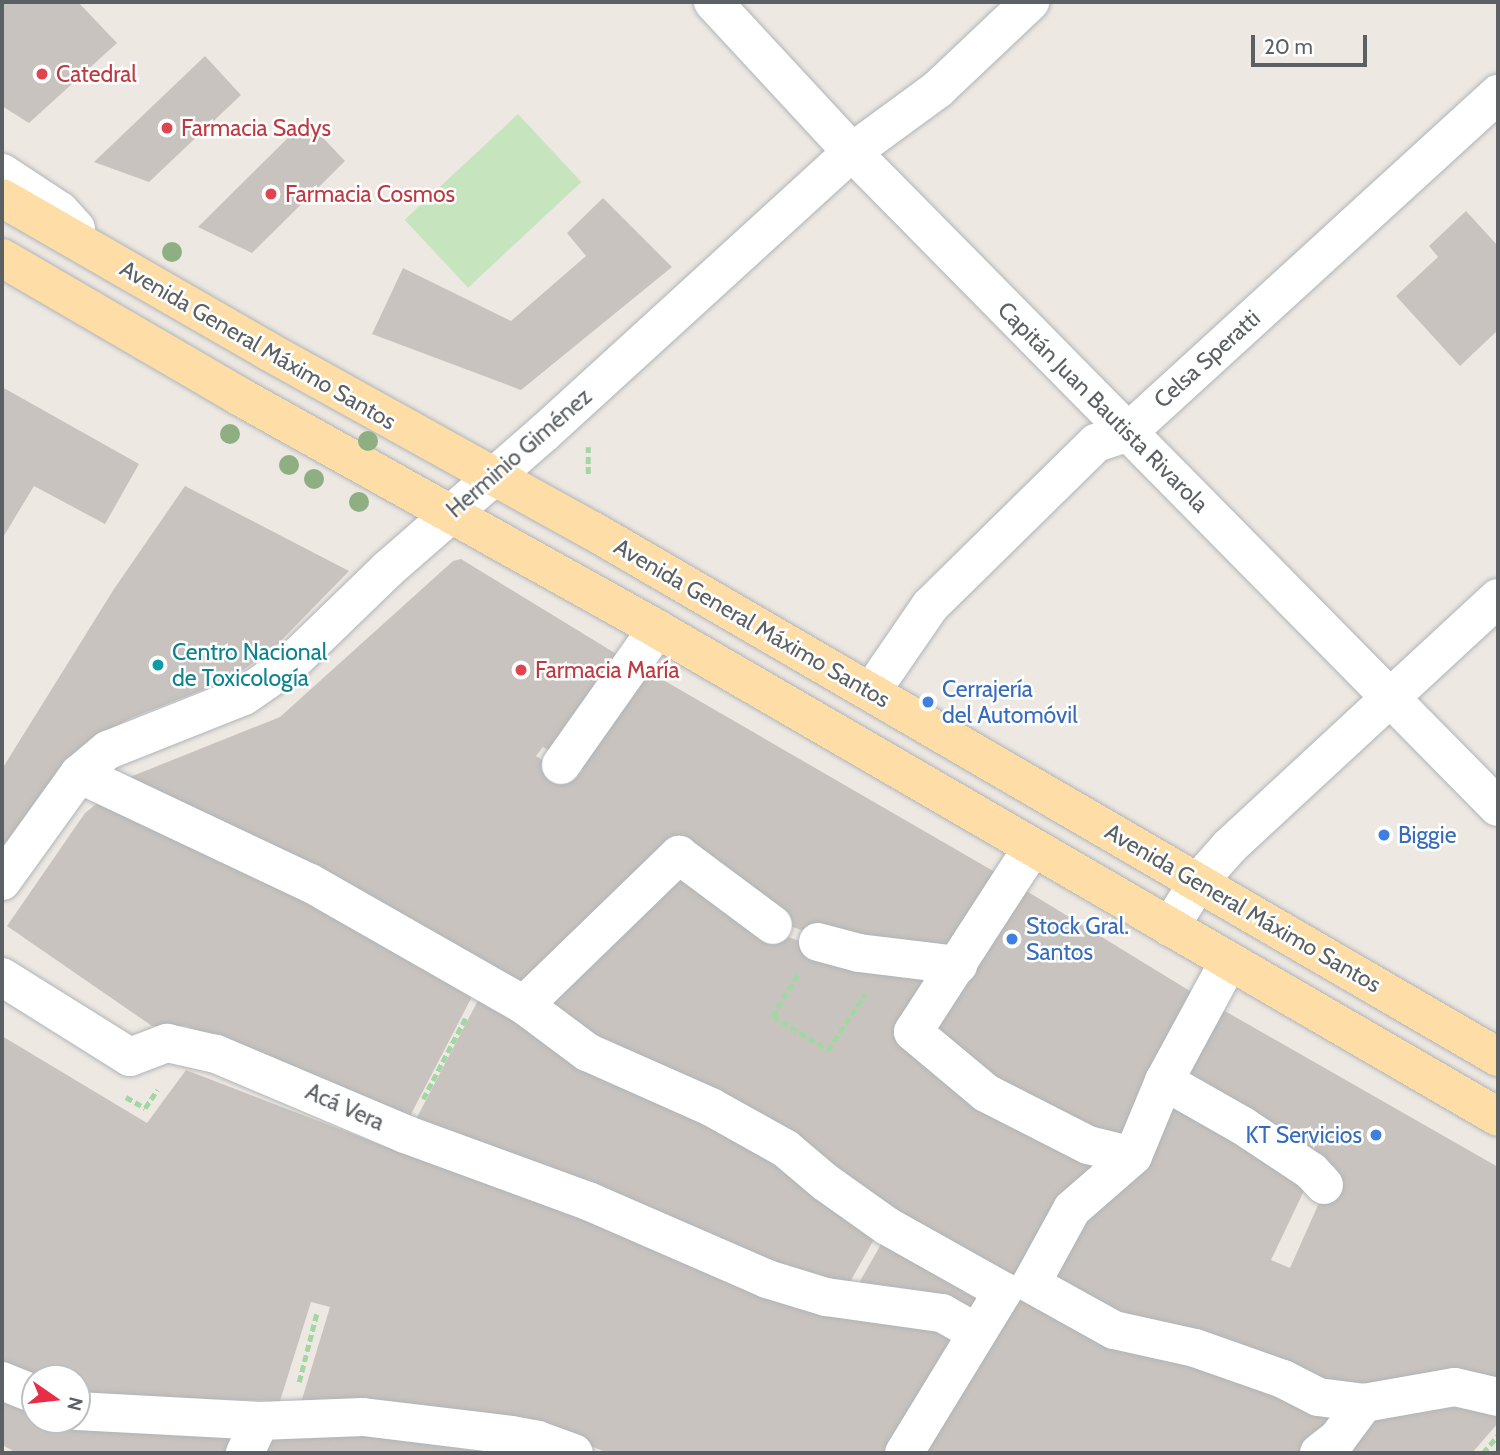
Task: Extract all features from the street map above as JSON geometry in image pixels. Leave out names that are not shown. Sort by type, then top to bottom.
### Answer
[{"type":"main road","name":"Avenida General Máximo Santos","points":[[2,198],[872,692],[1498,1056]]},
{"type":"main road","points":[[2,258],[449,514],[657,629],[1498,1117]]},
{"type":"street","name":"Capitán Juan Bautista Rivarola","points":[[713,2],[852,152],[1498,807]]},
{"type":"street","name":"Herminio Giménez","points":[[2,881],[79,774],[108,750],[146,733],[205,713],[255,688],[289,664],[449,514],[852,152],[938,89],[1030,2]]},
{"type":"street","name":"Celsa Speratti","points":[[872,692],[930,606],[1096,443],[1127,433],[1498,93]]},
{"type":"street","points":[[2,173],[60,211],[92,251]]},
{"type":"street","points":[[1170,927],[1198,882],[1230,846],[1389,696],[1498,598]]},
{"type":"street","points":[[560,764],[657,629]]},
{"type":"street","points":[[79,774],[310,883],[524,1005],[587,1052],[711,1107],[786,1149],[825,1182],[887,1226],[1114,1330],[1195,1348],[1283,1379],[1318,1397],[1364,1403],[1455,1387],[1498,1397]]},
{"type":"street","points":[[1032,848],[913,1032],[986,1093],[1088,1145],[1133,1156]]},
{"type":"street","points":[[524,1005],[679,855],[773,925]]},
{"type":"street","points":[[818,942],[888,957],[958,965]]},
{"type":"street","points":[[904,1453],[977,1333],[1017,1287],[1072,1209],[1133,1156],[1164,1081],[1228,961]]},
{"type":"street","name":"Acá Vera","points":[[2,977],[130,1057],[167,1043],[216,1054],[404,1134],[588,1200],[767,1279],[814,1293],[933,1311],[977,1333]]},
{"type":"street","points":[[1164,1081],[1243,1126],[1311,1171],[1324,1185]]},
{"type":"street","points":[[2,1381],[21,1388]]},
{"type":"street","points":[[1320,1453],[1338,1438],[1364,1403]]},
{"type":"street","points":[[91,1413],[264,1432],[374,1418],[511,1435],[538,1440],[574,1453]]},
{"type":"path","points":[[818,942],[773,1016],[828,1050],[888,957]]},
{"type":"path","points":[[404,1134],[484,981]]},
{"type":"path","points":[[264,1432],[317,1312]]},
{"type":"path","points":[[1483,1453],[1498,1434]]},
{"type":"green space","points":[[518,114],[581,182],[468,288],[405,220]]},
{"type":"building","name":"Catedral","points":[[9,2],[78,2],[117,43],[29,123],[2,106],[2,9]]},
{"type":"building","name":"Farmacia Sadys","points":[[205,56],[241,95],[149,182],[94,162]]},
{"type":"building","name":"Farmacia Cosmos","points":[[306,120],[345,161],[252,253],[198,227]]},
{"type":"building","points":[[603,198],[672,267],[521,390],[372,334],[403,268],[511,321],[586,256],[567,233]]},
{"type":"building","points":[[1466,211],[1498,246],[1498,330],[1460,366],[1396,296],[1438,257],[1429,246]]},
{"type":"building","points":[[2,387],[139,464],[105,524],[34,486],[2,539]]},
{"type":"building","name":"Centro Nacional de Toxicología","points":[[185,486],[349,571],[272,650],[228,680],[131,718],[96,737],[2,850],[2,769],[114,589]]},
{"type":"building","points":[[461,559],[628,661],[560,757],[543,747],[536,756],[574,780],[583,770],[572,763],[639,666],[1007,879],[955,960],[819,937],[775,920],[679,849],[524,999],[130,777],[280,717],[453,561]]},
{"type":"building","points":[[108,795],[478,985],[407,1122],[186,1026],[152,1026],[7,926],[85,813]]},
{"type":"building","points":[[680,860],[773,932],[862,962],[947,970],[904,1034],[1124,1158],[1028,1279],[1003,1287],[592,1045],[540,1002]]},
{"type":"building","points":[[1015,884],[1203,999],[1131,1151],[1090,1142],[918,1032]]},
{"type":"building","points":[[484,989],[709,1114],[881,1227],[846,1289],[413,1125]]},
{"type":"building","points":[[1209,1002],[1498,1167],[1498,1392],[1363,1399],[1037,1282],[1166,1084],[1311,1176],[1271,1260],[1290,1268],[1335,1167],[1168,1081]]},
{"type":"building","points":[[2,1036],[147,1123],[186,1070],[407,1155],[921,1316],[962,1340],[893,1453],[608,1453],[539,1426],[300,1406],[330,1307],[311,1302],[280,1401],[91,1396],[91,1364],[21,1364],[21,1372],[2,1364]]},
{"type":"building","points":[[888,1232],[996,1293],[975,1325],[855,1290]]},
{"type":"building","points":[[1006,1294],[1356,1406],[1313,1453],[910,1453]]},
{"type":"building","points":[[2,1393],[21,1400],[21,1434],[91,1434],[91,1423],[241,1431],[232,1453],[17,1453],[2,1445]]},
{"type":"building","points":[[1498,1404],[1498,1423],[1472,1453],[1331,1453],[1368,1409]]},
{"type":"building","points":[[362,1427],[551,1453],[253,1453],[263,1431]]},
{"type":"place","name":"Catedral","points":[[42,74]]},
{"type":"place","name":"Farmacia Sadys","points":[[167,128]]},
{"type":"place","name":"Farmacia Cosmos","points":[[271,194]]},
{"type":"place","name":"Centro Nacional de Toxicología","points":[[158,665]]},
{"type":"place","name":"Farmacia María","points":[[521,670]]},
{"type":"place","name":"Cerrajería del Automóvil","points":[[928,702]]},
{"type":"place","name":"Biggie","points":[[1384,835]]},
{"type":"place","name":"Stock Gral. Santos","points":[[1012,939]]},
{"type":"place","name":"KT Servicios","points":[[1376,1135]]}]
